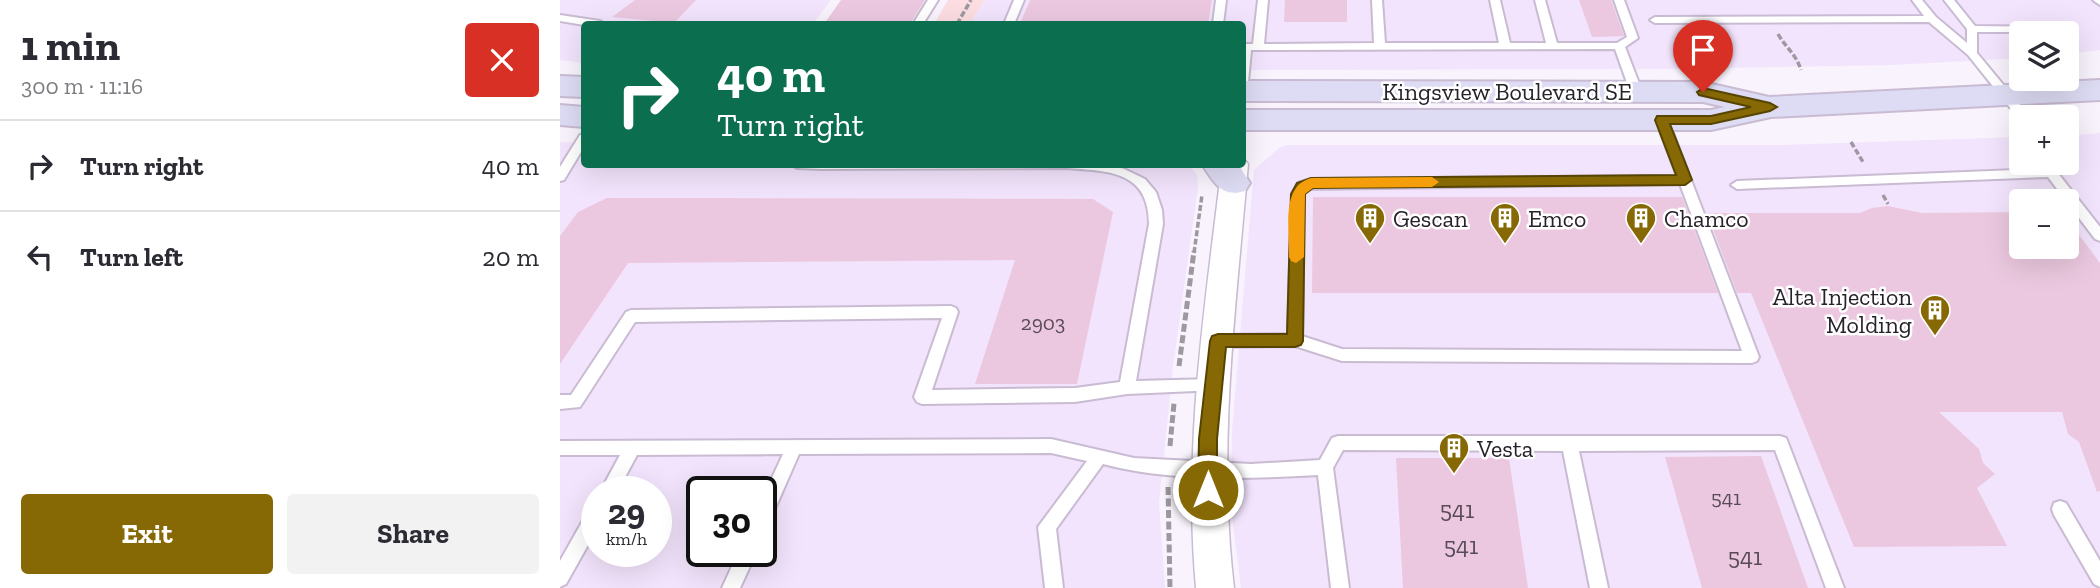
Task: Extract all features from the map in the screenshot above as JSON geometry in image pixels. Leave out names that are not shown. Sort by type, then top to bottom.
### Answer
[{"type":"main road","points":[[560,86],[581,87]]},
{"type":"main road","name":"Kingsview Boulevard SE","points":[[2026,105],[2100,90]]},
{"type":"main road","name":"Kingsview Boulevard SE","points":[[1246,91],[1703,92],[1770,107]]},
{"type":"main road","name":"Kingsview Boulevard SE","points":[[1246,120],[1711,120],[1770,107],[2009,107]]},
{"type":"main road","points":[[560,115],[581,117]]},
{"type":"street","points":[[1215,588],[1208,537],[1208,467],[1229,171]]},
{"type":"lane","points":[[920,21],[933,0]]},
{"type":"lane","points":[[1010,21],[1019,0]]},
{"type":"lane","points":[[1219,21],[1221,0]]},
{"type":"lane","points":[[1263,0],[1249,47],[1619,46],[1633,38],[1619,0]]},
{"type":"lane","points":[[1377,0],[1380,47]]},
{"type":"lane","points":[[1495,0],[1505,47]]},
{"type":"lane","points":[[1540,0],[1552,46]]},
{"type":"lane","points":[[1917,0],[1932,19],[1972,53],[2014,105]]},
{"type":"lane","points":[[1949,0],[1972,29],[1972,53]]},
{"type":"lane","points":[[560,18],[581,21]]},
{"type":"lane","points":[[1655,20],[1932,19]]},
{"type":"lane","points":[[1972,29],[2009,29]]},
{"type":"lane","points":[[1619,46],[1636,91]]},
{"type":"lane","points":[[1218,341],[1295,341],[1342,355],[1752,356],[1662,120]]},
{"type":"lane","points":[[560,177],[581,144]]},
{"type":"lane","points":[[570,164],[581,164]]},
{"type":"lane","points":[[1101,168],[1138,179],[1149,190],[1156,204],[1156,224],[1127,387]]},
{"type":"lane","points":[[1737,185],[2009,170]]},
{"type":"lane","points":[[2054,175],[2100,236]]},
{"type":"lane","points":[[1295,341],[1298,194],[1302,186],[1311,183],[1685,180]]},
{"type":"lane","points":[[560,402],[575,402],[631,316],[951,312],[922,397],[1075,395],[1127,387],[1213,385]]},
{"type":"lane","points":[[1340,588],[1325,467],[1338,443],[1780,443],[1835,588]]},
{"type":"lane","points":[[1570,444],[1598,588]]},
{"type":"lane","points":[[777,486],[795,446]]},
{"type":"lane","points":[[560,448],[1051,446],[1134,465],[1251,471],[1325,467]]},
{"type":"lane","points":[[617,476],[633,447]]},
{"type":"lane","points":[[1054,588],[1047,527],[1100,456]]},
{"type":"lane","points":[[2060,509],[2100,578]]},
{"type":"lane","points":[[560,578],[581,541]]},
{"type":"lane","points":[[731,588],[741,567]]},
{"type":"path","points":[[959,21],[971,0]]},
{"type":"path","points":[[1788,29],[1775,29],[1785,46],[1796,54],[1795,59],[1801,70]]},
{"type":"path","points":[[1851,142],[1869,171]]},
{"type":"shaded area","points":[[560,0],[831,0],[815,21],[581,21],[581,63],[560,60]]},
{"type":"shaded area","points":[[948,0],[984,0],[972,21],[936,21]]},
{"type":"shaded area","points":[[984,0],[2100,0],[2100,50],[2079,53],[2079,21],[2009,21],[2009,59],[1892,65],[1664,69],[1246,70],[1246,21],[972,21]]},
{"type":"shaded area","points":[[2100,133],[2100,588],[1241,588],[1231,509],[1232,431],[1254,170],[1279,148],[1287,145],[1783,145],[2009,137],[2009,175],[2079,175],[2079,135]]},
{"type":"shaded area","points":[[560,142],[581,143],[581,168],[1192,168],[1197,176],[1198,186],[1173,367],[1159,502],[1165,588],[560,588]]},
{"type":"building","points":[[635,0],[696,0],[676,21],[612,17]]},
{"type":"building","points":[[841,0],[925,0],[912,21],[826,21]]},
{"type":"building","points":[[1030,0],[1212,0],[1208,21],[1021,21]]},
{"type":"building","points":[[1285,0],[1347,0],[1347,22],[1284,22]]},
{"type":"building","points":[[1579,0],[1611,0],[1624,36],[1592,37]]},
{"type":"building","points":[[1313,197],[1682,197],[1718,293],[1312,293]]},
{"type":"building","points":[[607,198],[1093,199],[1113,212],[1077,384],[975,384],[1015,260],[628,263],[560,364],[560,236],[578,212]]},
{"type":"building","name":"Alta Injection Molding","points":[[1888,206],[1922,213],[2009,212],[2009,259],[2079,259],[2079,235],[2100,263],[2100,491],[2097,492],[2079,442],[2068,434],[2062,412],[1939,412],[1979,449],[1983,463],[1995,474],[1977,488],[2007,546],[1854,547],[1751,293],[1737,293],[1707,213],[1860,213]]},
{"type":"building","points":[[1761,456],[1808,588],[1702,588],[1665,457]]},
{"type":"building","points":[[1396,458],[1509,458],[1528,588],[1403,588]]},
{"type":"slow traffic","points":[[1296,257],[1298,194],[1302,186],[1311,183],[1432,182]]},
{"type":"place","name":"Gescan","points":[[1370,245]]},
{"type":"place","name":"Emco","points":[[1505,245]]},
{"type":"place","name":"Chamco","points":[[1641,245]]},
{"type":"place","name":"Alta Injection Molding","points":[[1935,337]]},
{"type":"place","name":"Vesta","points":[[1454,475]]},
{"type":"route","points":[[1208,490],[1208,439],[1218,341],[1295,341],[1298,194],[1302,186],[1311,183],[1685,180],[1662,120],[1711,120],[1770,107],[1703,92]]}]
